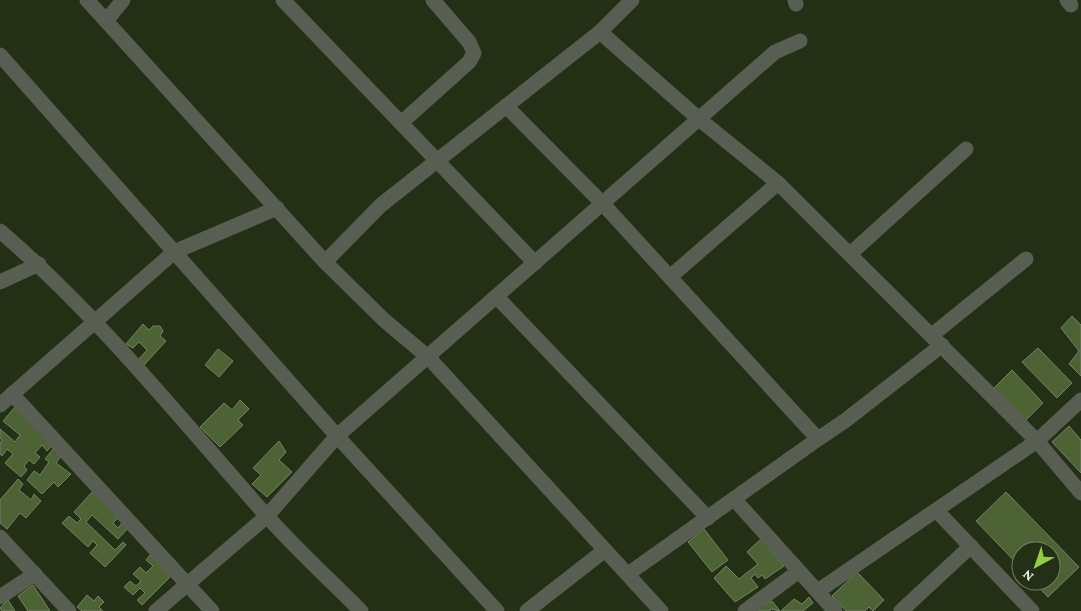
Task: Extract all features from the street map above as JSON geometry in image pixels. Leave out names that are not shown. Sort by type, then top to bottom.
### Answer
[{"type":"street","points":[[87,0],[325,262],[384,320],[428,357],[661,611]]},
{"type":"street","points":[[106,21],[122,0]]},
{"type":"street","points":[[283,0],[535,263]]},
{"type":"street","points":[[401,123],[469,62],[474,53],[468,42],[432,0]]},
{"type":"street","points":[[325,262],[381,206],[600,32],[629,1]]},
{"type":"street","points":[[600,32],[699,119],[778,183],[1037,441],[1081,492]]},
{"type":"street","points":[[156,611],[186,583],[267,516],[336,436],[775,52],[800,41]]},
{"type":"street","points":[[0,55],[336,436],[497,611]]},
{"type":"street","points":[[506,106],[603,204],[818,439]]},
{"type":"street","points":[[850,254],[966,149]]},
{"type":"street","points":[[670,277],[778,183]]},
{"type":"street","points":[[0,404],[174,252],[277,208]]},
{"type":"street","points":[[0,231],[39,264],[96,321],[267,516],[361,611]]},
{"type":"street","points":[[628,574],[846,420],[1026,259]]},
{"type":"street","points":[[0,282],[39,264]]},
{"type":"street","points":[[496,297],[708,518]]},
{"type":"street","points":[[12,394],[212,611]]},
{"type":"street","points":[[818,591],[1037,441],[1081,400]]},
{"type":"street","points":[[734,499],[835,611]]},
{"type":"street","points":[[937,510],[1032,611]]},
{"type":"street","points":[[0,537],[69,611]]},
{"type":"street","points":[[902,611],[971,546]]},
{"type":"street","points":[[527,611],[605,550]]},
{"type":"street","points":[[745,611],[799,571]]},
{"type":"street","points":[[0,597],[35,574]]},
{"type":"building","points":[[1072,316],[1081,325],[1081,376],[1069,364],[1079,351],[1061,328]]},
{"type":"building","points":[[143,324],[149,330],[153,326],[160,326],[163,331],[160,336],[166,341],[144,365],[138,360],[147,350],[139,342],[133,348],[126,344]]},
{"type":"building","points":[[1038,348],[1072,383],[1057,398],[1022,362]]},
{"type":"building","points":[[218,349],[233,361],[219,377],[205,365]]},
{"type":"building","points":[[1012,370],[1043,403],[1024,422],[992,390]]},
{"type":"building","points":[[240,400],[249,409],[238,420],[243,425],[220,447],[200,427],[224,403],[232,410]]},
{"type":"building","points":[[15,407],[55,442],[47,451],[42,445],[35,453],[40,457],[34,464],[29,460],[24,466],[27,470],[21,477],[5,463],[13,454],[7,449],[2,456],[0,454],[0,443],[2,440],[0,438],[0,429],[15,442],[20,435],[3,421]]},
{"type":"building","points":[[1069,426],[1081,440],[1081,473],[1052,442]]},
{"type":"building","points":[[279,441],[286,452],[279,460],[292,472],[267,497],[252,484],[261,475],[253,468]]},
{"type":"building","points":[[54,448],[62,455],[56,463],[71,474],[58,487],[54,482],[42,494],[27,480],[34,471],[40,475],[49,462],[45,459]]},
{"type":"building","points":[[18,479],[23,484],[19,490],[31,500],[34,494],[41,501],[26,518],[20,513],[7,529],[0,523],[0,500]]},
{"type":"building","points":[[93,491],[120,516],[113,523],[118,528],[122,523],[128,528],[118,539],[92,515],[86,522],[115,550],[123,542],[126,545],[105,567],[90,553],[97,545],[93,541],[88,547],[62,523],[69,516],[77,523],[81,519],[74,512]]},
{"type":"building","points":[[1006,492],[1054,541],[1011,541],[1011,558],[976,521]]},
{"type":"building","points":[[704,529],[728,560],[712,572],[688,542]]},
{"type":"building","points":[[761,539],[784,566],[765,579],[762,575],[758,578],[755,574],[751,578],[758,587],[735,602],[714,578],[726,566],[739,579],[758,564],[747,552]]},
{"type":"building","points":[[1061,549],[1079,567],[1061,584]]},
{"type":"building","points":[[150,555],[171,576],[142,605],[137,600],[145,593],[140,588],[133,595],[124,587],[130,581],[136,586],[141,581],[133,574],[140,567],[146,573],[153,566],[146,560]]},
{"type":"building","points":[[857,572],[884,600],[873,611],[869,607],[865,611],[846,611],[832,596]]},
{"type":"building","points":[[33,585],[50,611],[28,611],[18,596]]},
{"type":"building","points":[[1042,591],[1054,591],[1048,597]]},
{"type":"building","points":[[87,595],[94,601],[98,596],[104,602],[99,607],[103,611],[82,611],[77,607]]},
{"type":"building","points":[[809,597],[813,603],[803,611],[781,611],[794,599],[802,604]]},
{"type":"building","points":[[8,600],[15,611],[2,611],[0,608]]},
{"type":"building","points":[[772,601],[780,611],[771,609],[770,611],[754,611]]}]
